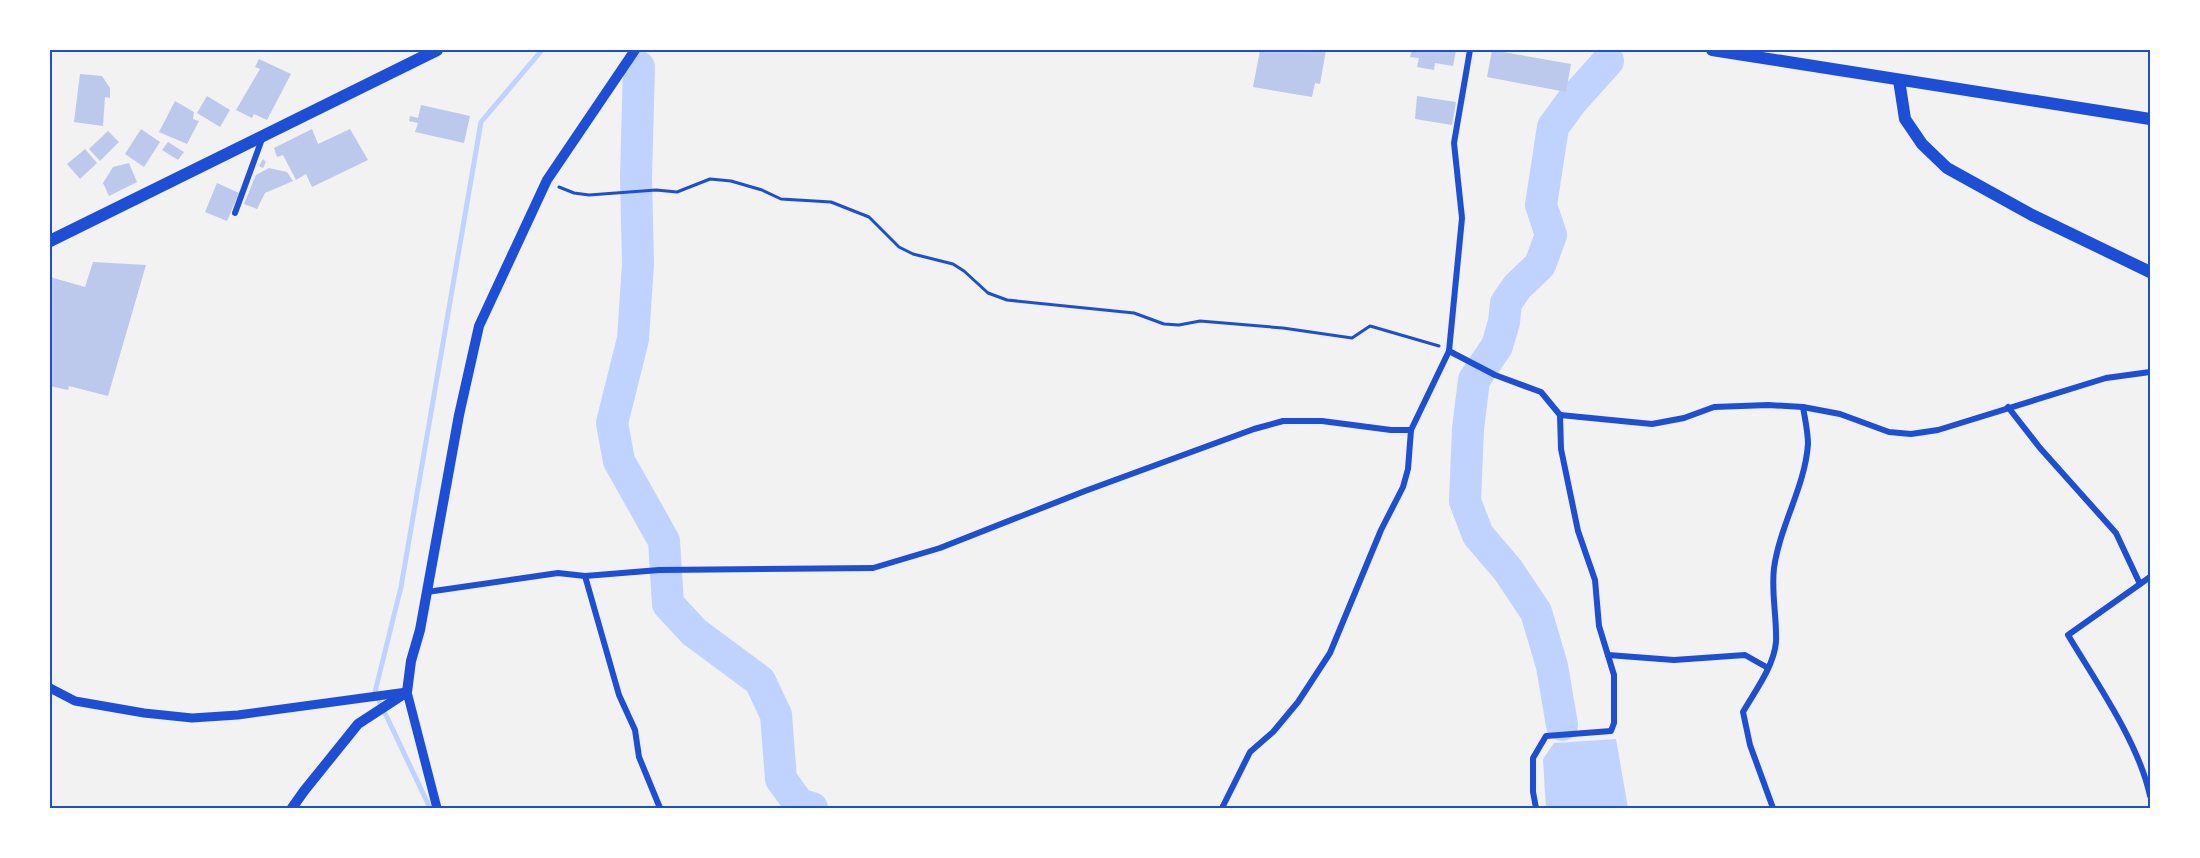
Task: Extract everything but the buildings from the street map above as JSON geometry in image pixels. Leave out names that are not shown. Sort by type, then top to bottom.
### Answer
[{"type":"main road","points":[[50,241],[437,50]]},
{"type":"main road","points":[[292,808],[303,791],[358,724],[407,692],[459,415],[479,326],[547,180],[635,50]]},
{"type":"main road","points":[[1712,50],[2151,119]]},
{"type":"main road","points":[[1899,80],[1905,119],[1922,144],[1947,168],[2032,215],[2151,272]]},
{"type":"street","points":[[1222,808],[1250,752],[1273,732],[1299,702],[1330,653],[1382,530],[1403,488],[1408,470],[1411,430],[1449,351],[1462,218],[1454,143],[1470,50]]},
{"type":"street","points":[[235,213],[263,135]]},
{"type":"street","points":[[1449,351],[1495,375],[1541,392],[1560,415],[1561,449],[1578,531],[1596,580],[1599,626],[1614,675],[1614,723],[1611,730],[1546,736],[1533,758],[1533,792],[1536,808]]},
{"type":"street","points":[[1560,415],[1652,424],[1684,418],[1714,406],[1768,405],[1803,407],[1840,414],[1889,432],[1911,434],[1938,430],[2106,378],[2151,372]]},
{"type":"street","points":[[1773,808],[1750,745],[1743,712],[1768,668],[1776,643],[1773,612],[1774,568],[1782,531],[1804,470],[1808,442],[1803,407]]},
{"type":"street","points":[[2008,407],[2040,448],[2116,533],[2140,584]]},
{"type":"street","points":[[427,592],[558,573],[585,576],[659,570],[873,568],[940,548],[1254,429],[1283,421],[1322,421],[1391,430],[1411,430]]},
{"type":"street","points":[[585,576],[619,695],[635,730],[639,757],[660,808]]},
{"type":"street","points":[[2151,577],[2068,635],[2115,713],[2146,778],[2151,796]]},
{"type":"street","points":[[1608,655],[1674,660],[1745,656],[1768,668]]},
{"type":"street","points":[[50,688],[75,701],[144,713],[192,718],[238,715],[407,692],[437,808]]},
{"type":"path","points":[[547,180],[574,193],[589,195],[642,191],[678,192],[710,179],[731,181],[781,199],[831,202],[869,217],[899,247],[913,255],[953,264],[988,293],[1007,300],[1134,313],[1164,324],[1179,325],[1200,321],[1283,328],[1352,338],[1370,326],[1432,343],[1449,351]]},
{"type":"water","points":[[1616,739],[1628,808],[1546,808],[1543,759],[1554,743]]},
{"type":"waterway","points":[[430,808],[375,692],[401,587],[481,122],[542,50]]},
{"type":"waterway","points":[[1562,725],[1552,666],[1536,612],[1508,570],[1478,535],[1465,501],[1468,429],[1474,380],[1497,346],[1504,322],[1506,303],[1517,287],[1540,265],[1551,235],[1541,205],[1553,127],[1572,101],[1608,61]]},
{"type":"waterway","points":[[639,67],[636,177],[638,264],[633,339],[612,423],[619,461],[664,541],[668,604],[694,632],[760,681],[776,715],[781,779],[799,804],[812,808]]}]
